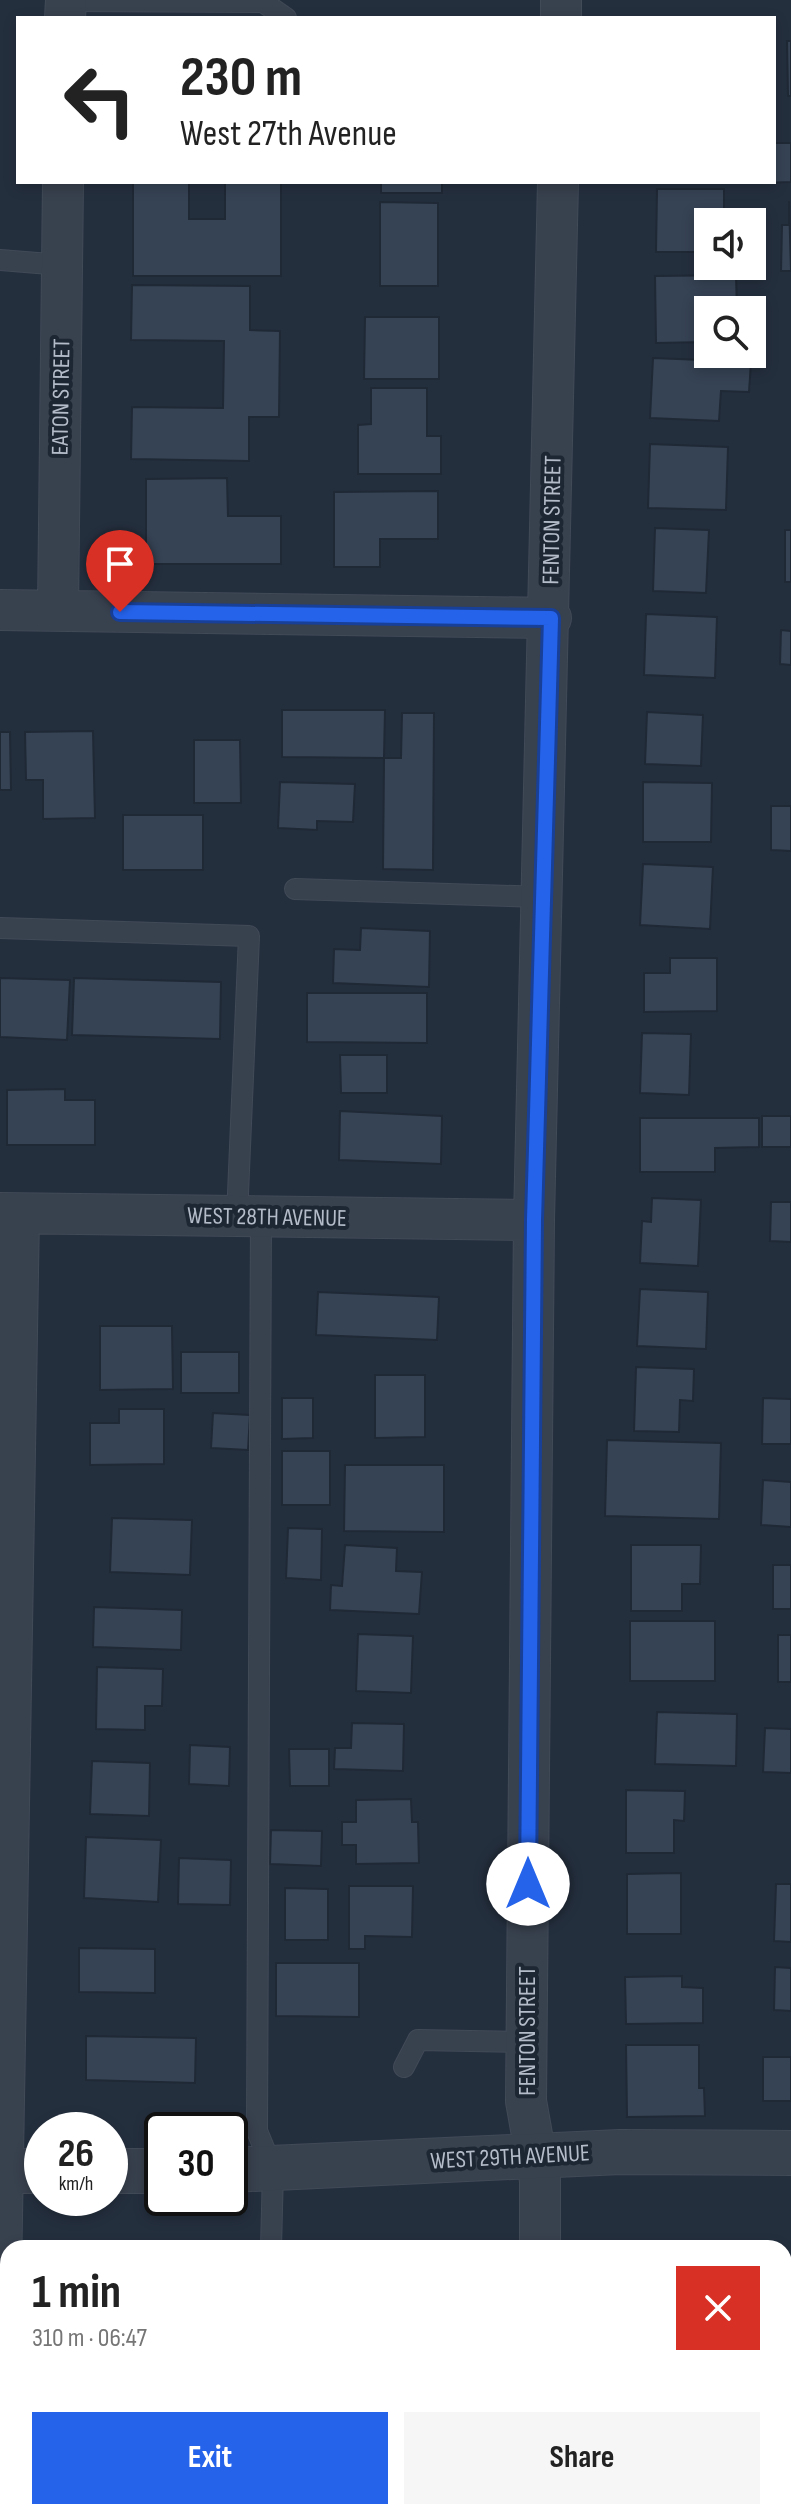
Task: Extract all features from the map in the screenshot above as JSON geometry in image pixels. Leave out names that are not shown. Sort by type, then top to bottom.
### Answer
[{"type":"street","name":"EATON STREET","points":[[58,611],[63,184]]},
{"type":"street","name":"FENTON STREET","points":[[540,2240],[541,2203],[526,2101],[534,1220],[551,618],[558,184]]},
{"type":"street","points":[[0,610],[551,618]]},
{"type":"street","points":[[9,1213],[15,2171],[9,2240]]},
{"type":"street","name":"WEST 28TH AVENUE","points":[[9,1213],[534,1220]]},
{"type":"street","name":"WEST 29TH AVENUE","points":[[248,2170],[651,2151],[791,2153]]},
{"type":"lane","points":[[66,0],[260,1],[283,16]]},
{"type":"lane","points":[[0,260],[62,265]]},
{"type":"lane","points":[[295,889],[543,897]]},
{"type":"lane","points":[[0,928],[249,936],[257,2131],[273,2170],[271,2240]]},
{"type":"lane","points":[[404,2067],[418,2040],[527,2042]]},
{"type":"building","points":[[787,41],[791,41],[791,96],[788,96]]},
{"type":"building","points":[[776,143],[791,143],[791,182],[776,183]]},
{"type":"building","points":[[133,184],[189,184],[189,219],[225,219],[225,184],[281,184],[281,276],[133,276]]},
{"type":"building","points":[[381,184],[442,184],[442,193],[381,193]]},
{"type":"building","points":[[657,189],[724,189],[724,208],[694,208],[694,252],[656,252]]},
{"type":"building","points":[[789,201],[791,271],[781,271],[782,225],[789,225]]},
{"type":"building","points":[[380,202],[438,203],[438,286],[380,286]]},
{"type":"building","points":[[655,276],[694,276],[694,280],[736,280],[737,296],[694,296],[694,342],[656,343]]},
{"type":"building","points":[[132,285],[250,286],[250,330],[280,331],[279,417],[249,417],[249,461],[131,459],[132,407],[223,408],[224,341],[131,340]]},
{"type":"building","points":[[365,317],[439,317],[439,379],[364,379]]},
{"type":"building","points":[[653,358],[694,360],[694,368],[751,368],[749,392],[721,391],[719,421],[650,418]]},
{"type":"building","points":[[371,388],[427,388],[427,436],[441,436],[441,474],[358,474],[358,425],[371,424]]},
{"type":"building","points":[[650,444],[728,447],[726,510],[648,508]]},
{"type":"building","points":[[227,478],[228,516],[281,516],[281,564],[146,564],[146,479]]},
{"type":"building","points":[[438,491],[438,539],[380,539],[380,567],[334,567],[334,492]]},
{"type":"building","points":[[655,528],[709,530],[706,593],[653,591]]},
{"type":"building","points":[[785,530],[791,530],[791,582],[785,582]]},
{"type":"building","points":[[646,614],[717,617],[715,678],[644,675]]},
{"type":"building","points":[[781,630],[791,631],[791,665],[780,664]]},
{"type":"building","points":[[282,710],[385,710],[384,758],[282,757]]},
{"type":"building","points":[[647,712],[703,715],[701,766],[645,764]]},
{"type":"building","points":[[402,713],[434,713],[433,870],[383,869],[384,758],[401,758]]},
{"type":"building","points":[[93,731],[95,818],[43,819],[43,780],[26,780],[25,732]]},
{"type":"building","points":[[0,732],[10,732],[11,790],[0,790]]},
{"type":"building","points":[[194,740],[240,740],[241,803],[194,803]]},
{"type":"building","points":[[280,782],[355,784],[353,822],[317,821],[317,830],[278,828]]},
{"type":"building","points":[[643,782],[712,783],[711,842],[643,842]]},
{"type":"building","points":[[771,806],[791,806],[791,851],[771,850]]},
{"type":"building","points":[[123,815],[203,815],[203,870],[123,870]]},
{"type":"building","points":[[643,864],[713,867],[710,929],[640,925]]},
{"type":"building","points":[[361,928],[430,931],[429,987],[333,983],[334,949],[360,950]]},
{"type":"building","points":[[670,958],[717,958],[717,1011],[644,1012],[644,973],[670,973]]},
{"type":"building","points":[[0,978],[70,980],[67,1040],[0,1037]]},
{"type":"building","points":[[74,978],[221,982],[220,1039],[72,1035]]},
{"type":"building","points":[[307,993],[427,993],[427,1043],[307,1042]]},
{"type":"building","points":[[642,1033],[691,1034],[689,1095],[640,1093]]},
{"type":"building","points":[[340,1055],[387,1055],[387,1093],[341,1093]]},
{"type":"building","points":[[65,1089],[65,1100],[95,1100],[95,1145],[7,1145],[7,1090]]},
{"type":"building","points":[[340,1111],[442,1116],[441,1164],[339,1160]]},
{"type":"building","points":[[762,1116],[791,1116],[791,1147],[762,1147]]},
{"type":"building","points":[[640,1118],[759,1118],[759,1147],[715,1148],[715,1172],[640,1172]]},
{"type":"building","points":[[652,1198],[701,1200],[698,1266],[640,1263],[642,1221],[651,1222]]},
{"type":"building","points":[[771,1202],[791,1202],[791,1242],[770,1241]]},
{"type":"building","points":[[640,1289],[708,1292],[706,1349],[637,1346]]},
{"type":"building","points":[[318,1292],[439,1297],[437,1340],[316,1335]]},
{"type":"building","points":[[100,1326],[172,1326],[173,1389],[100,1390]]},
{"type":"building","points":[[181,1352],[239,1352],[239,1393],[181,1393]]},
{"type":"building","points":[[636,1367],[694,1369],[693,1401],[680,1400],[679,1432],[634,1431]]},
{"type":"building","points":[[375,1375],[425,1375],[425,1437],[375,1438]]},
{"type":"building","points":[[282,1398],[313,1398],[313,1438],[282,1439]]},
{"type":"building","points":[[763,1398],[791,1399],[791,1444],[762,1444]]},
{"type":"building","points":[[119,1409],[164,1409],[164,1464],[90,1465],[90,1423],[119,1423]]},
{"type":"building","points":[[213,1413],[250,1415],[248,1450],[211,1448]]},
{"type":"building","points":[[607,1440],[721,1443],[719,1519],[605,1516]]},
{"type":"building","points":[[282,1451],[330,1451],[330,1505],[282,1505]]},
{"type":"building","points":[[345,1465],[444,1465],[444,1532],[344,1531]]},
{"type":"building","points":[[763,1480],[791,1482],[791,1527],[761,1525]]},
{"type":"building","points":[[112,1518],[192,1520],[190,1575],[110,1572]]},
{"type":"building","points":[[288,1528],[322,1529],[321,1580],[286,1578]]},
{"type":"building","points":[[345,1545],[397,1548],[396,1571],[422,1572],[419,1614],[330,1610],[331,1585],[342,1586]]},
{"type":"building","points":[[631,1545],[701,1545],[700,1584],[682,1584],[682,1611],[631,1611]]},
{"type":"building","points":[[773,1565],[791,1565],[791,1609],[773,1609]]},
{"type":"building","points":[[94,1607],[182,1610],[181,1650],[93,1647]]},
{"type":"building","points":[[630,1621],[715,1621],[715,1681],[630,1681]]},
{"type":"building","points":[[358,1634],[413,1636],[411,1693],[356,1691]]},
{"type":"building","points":[[778,1635],[791,1635],[791,1682],[778,1682]]},
{"type":"building","points":[[97,1667],[163,1669],[162,1706],[145,1706],[145,1730],[96,1729]]},
{"type":"building","points":[[657,1712],[737,1714],[736,1766],[655,1764]]},
{"type":"building","points":[[352,1723],[404,1724],[403,1771],[334,1769],[335,1748],[351,1748]]},
{"type":"building","points":[[765,1728],[791,1729],[791,1773],[763,1772]]},
{"type":"building","points":[[190,1745],[230,1747],[229,1786],[189,1784]]},
{"type":"building","points":[[289,1749],[329,1749],[329,1786],[290,1786]]},
{"type":"building","points":[[92,1761],[150,1763],[149,1816],[90,1814]]},
{"type":"building","points":[[626,1790],[685,1791],[684,1821],[674,1820],[674,1853],[626,1853]]},
{"type":"building","points":[[411,1799],[412,1822],[418,1822],[419,1863],[356,1864],[356,1845],[342,1845],[342,1822],[356,1822],[356,1800]]},
{"type":"building","points":[[271,1830],[322,1831],[321,1866],[270,1864]]},
{"type":"building","points":[[86,1837],[161,1840],[158,1902],[84,1898]]},
{"type":"building","points":[[179,1858],[231,1860],[230,1905],[178,1904]]},
{"type":"building","points":[[681,1873],[681,1934],[627,1934],[627,1874]]},
{"type":"building","points":[[776,1884],[791,1884],[791,1942],[774,1941]]},
{"type":"building","points":[[349,1886],[413,1886],[412,1937],[365,1936],[365,1949],[349,1949]]},
{"type":"building","points":[[285,1888],[328,1889],[328,1940],[285,1940]]},
{"type":"building","points":[[79,1948],[155,1949],[155,1993],[79,1992]]},
{"type":"building","points":[[276,1963],[359,1963],[359,2017],[276,2016]]},
{"type":"building","points":[[775,1967],[791,1968],[791,2011],[774,2010]]},
{"type":"building","points":[[682,1976],[682,1987],[703,1988],[703,2023],[626,2024],[625,1977]]},
{"type":"building","points":[[86,2036],[196,2038],[195,2083],[86,2080]]},
{"type":"building","points":[[626,2045],[699,2045],[699,2088],[704,2088],[705,2116],[627,2117]]},
{"type":"building","points":[[763,2057],[791,2057],[791,2101],[763,2101]]},
{"type":"route","points":[[120,612],[551,618],[534,1220],[528,1884]]}]
